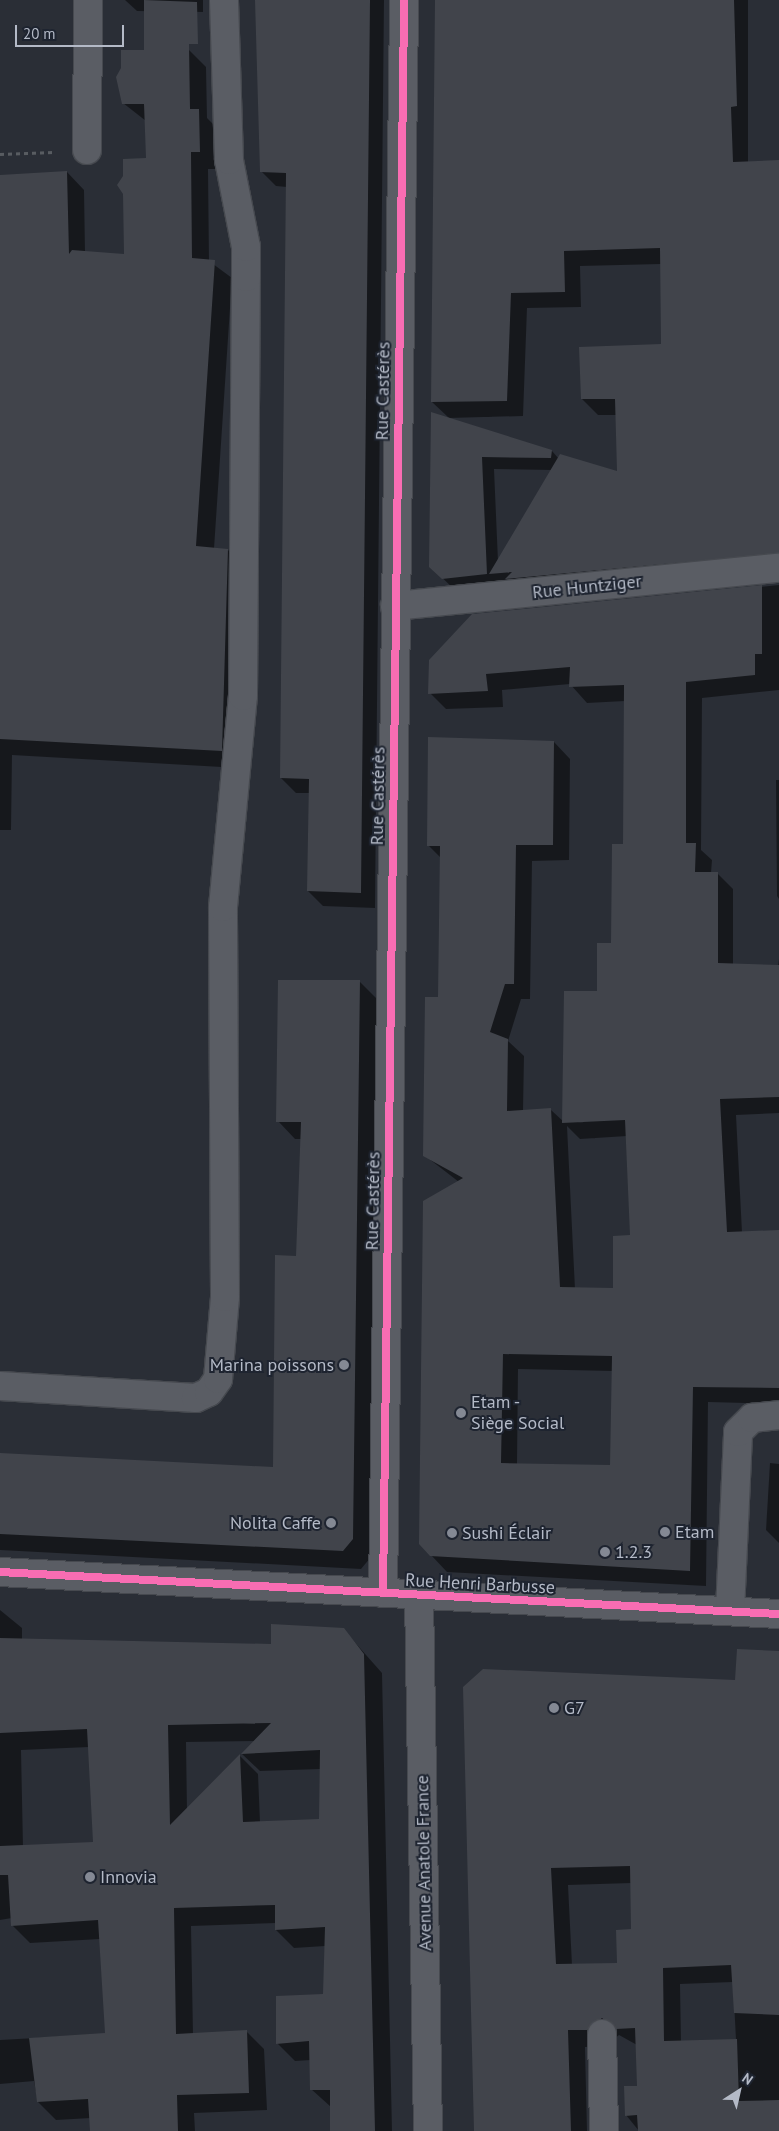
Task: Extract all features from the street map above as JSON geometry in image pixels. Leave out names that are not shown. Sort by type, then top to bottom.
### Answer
[{"type":"street","points":[[87,150],[88,0]]},
{"type":"street","points":[[0,1386],[196,1398],[209,1392],[218,1379],[226,1297],[223,908],[243,696],[246,286],[246,247],[230,160],[224,0]]},
{"type":"street","name":"Rue Castérès","points":[[383,1593],[404,0]]},
{"type":"street","name":"Rue Huntziger","points":[[395,606],[779,568]]},
{"type":"street","points":[[730,1611],[738,1432],[752,1418],[779,1415]]},
{"type":"street","name":"Rue Henri Barbusse","points":[[0,1572],[779,1614]]},
{"type":"street","name":"Avenue Anatole France","points":[[420,1596],[428,2131]]},
{"type":"street","points":[[602,2034],[604,2131]]},
{"type":"path","points":[[0,154],[87,150]]},
{"type":"building","points":[[144,0],[197,2],[198,44],[189,44],[190,109],[199,109],[200,152],[191,152],[192,258],[215,260],[196,546],[228,549],[222,751],[0,739],[0,175],[67,171],[69,254],[72,250],[124,254],[123,194],[117,185],[123,176],[123,159],[146,158],[144,104],[122,104],[116,77],[121,68],[121,50],[144,50]]},
{"type":"building","points":[[255,0],[370,0],[361,893],[307,891],[309,779],[280,778],[286,173],[260,172]]},
{"type":"building","points":[[435,0],[734,0],[737,106],[731,107],[733,162],[779,160],[779,553],[505,579],[512,572],[489,574],[560,454],[617,471],[615,399],[581,399],[579,347],[661,344],[660,248],[564,251],[565,292],[511,293],[507,401],[431,402]]},
{"type":"building","points":[[431,412],[552,450],[551,458],[482,457],[487,574],[442,579],[429,567]]},
{"type":"building","points":[[762,585],[762,654],[755,654],[755,675],[686,682],[686,843],[696,843],[695,872],[718,872],[718,963],[779,965],[779,1097],[720,1099],[727,1232],[779,1230],[779,1388],[693,1387],[690,1571],[430,1556],[419,1544],[423,1201],[463,1178],[423,1156],[425,997],[438,997],[440,846],[427,846],[428,737],[554,741],[553,845],[516,845],[514,984],[505,984],[490,1032],[508,1039],[507,1111],[551,1108],[560,1287],[613,1288],[613,1236],[630,1235],[625,1120],[562,1123],[564,991],[597,991],[597,943],[611,943],[612,844],[623,844],[624,685],[569,687],[570,667],[486,674],[488,691],[428,694],[429,660],[472,614]],"holes":[[[503,1354],[612,1356],[610,1465],[501,1463]]]},
{"type":"building","points":[[278,980],[360,980],[353,1539],[343,1551],[0,1534],[0,1453],[273,1467],[275,1255],[296,1256],[301,1122],[276,1122]]},
{"type":"building","points":[[271,1624],[344,1628],[364,1654],[375,2131],[330,2131],[330,2090],[310,2090],[309,2041],[276,2044],[276,1996],[323,1994],[325,1927],[275,1930],[275,1905],[174,1908],[176,2034],[247,2030],[249,2093],[177,2095],[178,2131],[90,2131],[88,2099],[37,2102],[29,2038],[105,2033],[98,1920],[11,1926],[8,1875],[0,1875],[0,1846],[93,1842],[87,1729],[0,1733],[0,1638],[271,1644]],"holes":[[[271,1723],[241,1754],[320,1750],[319,1819],[243,1822],[240,1754],[170,1825],[168,1725]]]},
{"type":"building","points":[[737,1649],[779,1651],[779,2015],[734,2013],[731,1965],[663,1968],[664,2041],[737,2039],[739,2101],[779,2100],[779,2131],[638,2131],[637,2115],[625,2116],[624,2086],[637,2086],[635,2028],[616,2029],[602,2018],[587,2030],[568,2030],[571,2131],[474,2131],[463,1687],[483,1669],[735,1680]],"holes":[[[630,1866],[631,1929],[616,1930],[617,1963],[556,1964],[551,1868]]]},
{"type":"cycle path","points":[[383,1593],[404,0]]},
{"type":"cycle path","points":[[0,1572],[779,1614]]},
{"type":"place","name":"Marina poissons","points":[[344,1365]]},
{"type":"place","name":"Etam - Siège Social","points":[[461,1413]]},
{"type":"place","name":"Nolita Caffe","points":[[331,1523]]},
{"type":"place","name":"Etam","points":[[665,1532]]},
{"type":"place","name":"Sushi Éclair","points":[[452,1533]]},
{"type":"place","name":"1.2.3","points":[[605,1552]]},
{"type":"place","name":"G7","points":[[554,1708]]},
{"type":"place","name":"Innovia","points":[[90,1877]]}]
